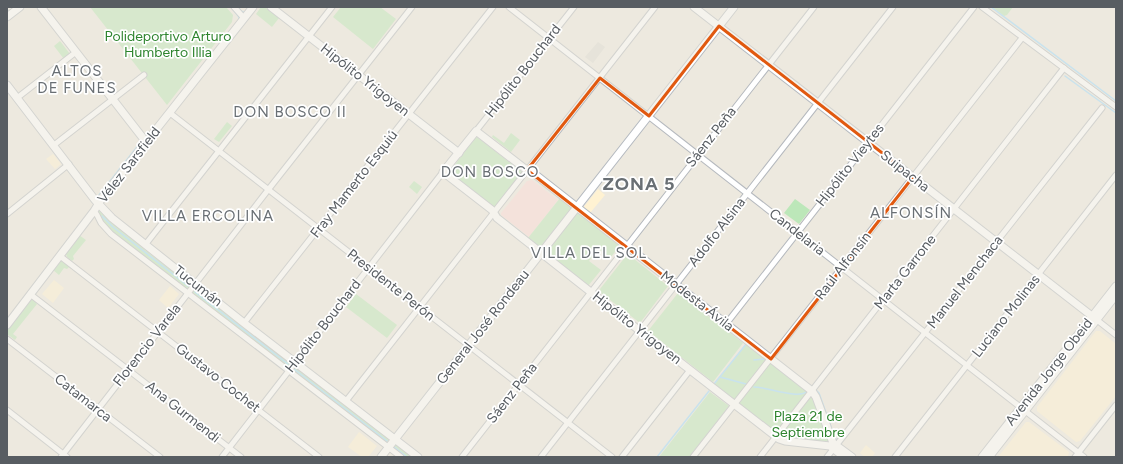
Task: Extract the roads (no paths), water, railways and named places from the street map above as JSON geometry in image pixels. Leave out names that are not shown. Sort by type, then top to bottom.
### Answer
[{"type":"street","points":[[7,17],[20,7]]},
{"type":"street","points":[[41,7],[146,142]]},
{"type":"street","points":[[234,7],[244,18]]},
{"type":"street","name":"Vélez Sarsfield","points":[[7,325],[92,214],[102,198],[253,7]]},
{"type":"street","name":"Hipólito Yrigoyen","points":[[271,7],[458,153]]},
{"type":"street","points":[[145,245],[332,7]]},
{"type":"street","name":"Florencio Varela","points":[[64,456],[158,331],[412,7]]},
{"type":"street","name":"Fray Mamerto Esquiú","points":[[244,323],[493,7]]},
{"type":"street","name":"Candelaria","points":[[509,7],[926,332],[1023,409],[1077,455],[1084,457]]},
{"type":"street","name":"Hipólito Bouchard","points":[[222,457],[443,172],[574,7]]},
{"type":"street","points":[[346,401],[655,7]]},
{"type":"street","name":"Suipacha","points":[[694,7],[1116,335]]},
{"type":"street","name":"General José Rondeau","points":[[381,457],[734,7]]},
{"type":"street","name":"Sáenz Peña","points":[[462,457],[814,7]]},
{"type":"street","name":"Adolfo Alsina","points":[[541,457],[894,7]]},
{"type":"street","name":"Hipólito Vieytes","points":[[726,324],[974,7]]},
{"type":"street","points":[[982,7],[1116,107]]},
{"type":"street","name":"Raúl Alfonsín","points":[[693,457],[1022,38]]},
{"type":"street","points":[[17,98],[76,52]]},
{"type":"street","name":"Marta Garrone","points":[[760,457],[1064,68]]},
{"type":"street","points":[[54,145],[144,75]]},
{"type":"street","name":"Tucumán","points":[[7,85],[99,204],[112,218],[244,323],[418,457]]},
{"type":"street","name":"Manuel Menchaca","points":[[827,457],[1102,108]]},
{"type":"street","name":"Presidente Perón","points":[[170,113],[612,457]]},
{"type":"street","name":"Modesta Ávila","points":[[476,131],[524,168],[532,172],[812,391],[816,397],[835,447]]},
{"type":"street","points":[[7,214],[69,164]]},
{"type":"street","name":"Hipólito Yrigoyen","points":[[443,172],[492,210],[497,218],[541,253],[780,439],[785,441],[835,447],[852,457]]},
{"type":"street","name":"Luciano Molinas","points":[[895,457],[1116,175]]},
{"type":"street","name":"Tucumán","points":[[92,214],[97,215],[101,223],[111,234],[401,457]]},
{"type":"street","name":"Gustavo Cochet","points":[[60,256],[319,457]]},
{"type":"street","name":"Avenida Jorge Obeid","points":[[982,457],[1023,409],[1095,318],[1116,286]]},
{"type":"street","name":"Ana Gurmendi","points":[[30,294],[241,457]]},
{"type":"street","name":"Avenida Jorge Obeid","points":[[1095,318],[1116,296]]},
{"type":"street","name":"Catamarca","points":[[7,339],[160,457]]},
{"type":"street","points":[[622,457],[690,370]]},
{"type":"street","points":[[1077,455],[1116,405]]},
{"type":"street","name":"Avenida Jorge Obeid","points":[[989,457],[1023,409]]},
{"type":"street","points":[[7,410],[64,456]]},
{"type":"street","name":"Hipólito Yrigoyen","points":[[835,447],[844,457]]},
{"type":"waterway","points":[[231,7],[239,17],[239,20]]},
{"type":"waterway","points":[[238,7],[245,13]]},
{"type":"waterway","points":[[991,7],[1116,101]]},
{"type":"waterway","points":[[1065,76],[1116,113]]},
{"type":"waterway","points":[[99,195],[140,143]]},
{"type":"waterway","points":[[102,216],[113,227],[188,286]]},
{"type":"waterway","points":[[195,292],[288,364]]},
{"type":"waterway","points":[[714,384],[747,343]]},
{"type":"waterway","points":[[754,360],[766,359]]},
{"type":"waterway","points":[[294,369],[387,441]]},
{"type":"waterway","points":[[720,377],[746,384]]},
{"type":"waterway","points":[[754,387],[790,394],[808,391]]},
{"type":"waterway","points":[[816,390],[819,393],[837,440]]},
{"type":"waterway","points":[[657,457],[709,391]]},
{"type":"waterway","points":[[393,446],[407,457]]},
{"type":"district","name":"ALTOS DE FUNES","points":[[77,80]]},
{"type":"district","name":"DON BOSCO II","points":[[290,112]]},
{"type":"district","name":"DON BOSCO","points":[[490,172]]},
{"type":"district","name":"ZONA 5","points":[[639,184]]},
{"type":"district","name":"ALFONSÍN","points":[[911,213]]},
{"type":"district","name":"VILLA ERCOLINA","points":[[208,216]]},
{"type":"district","name":"VILLA DEL SOL","points":[[589,253]]},
{"type":"park label","name":"Polideportivo Arturo Humberto Illia","points":[[168,44]]},
{"type":"park label","name":"Plaza 21 de Septiembre","points":[[808,424]]}]
